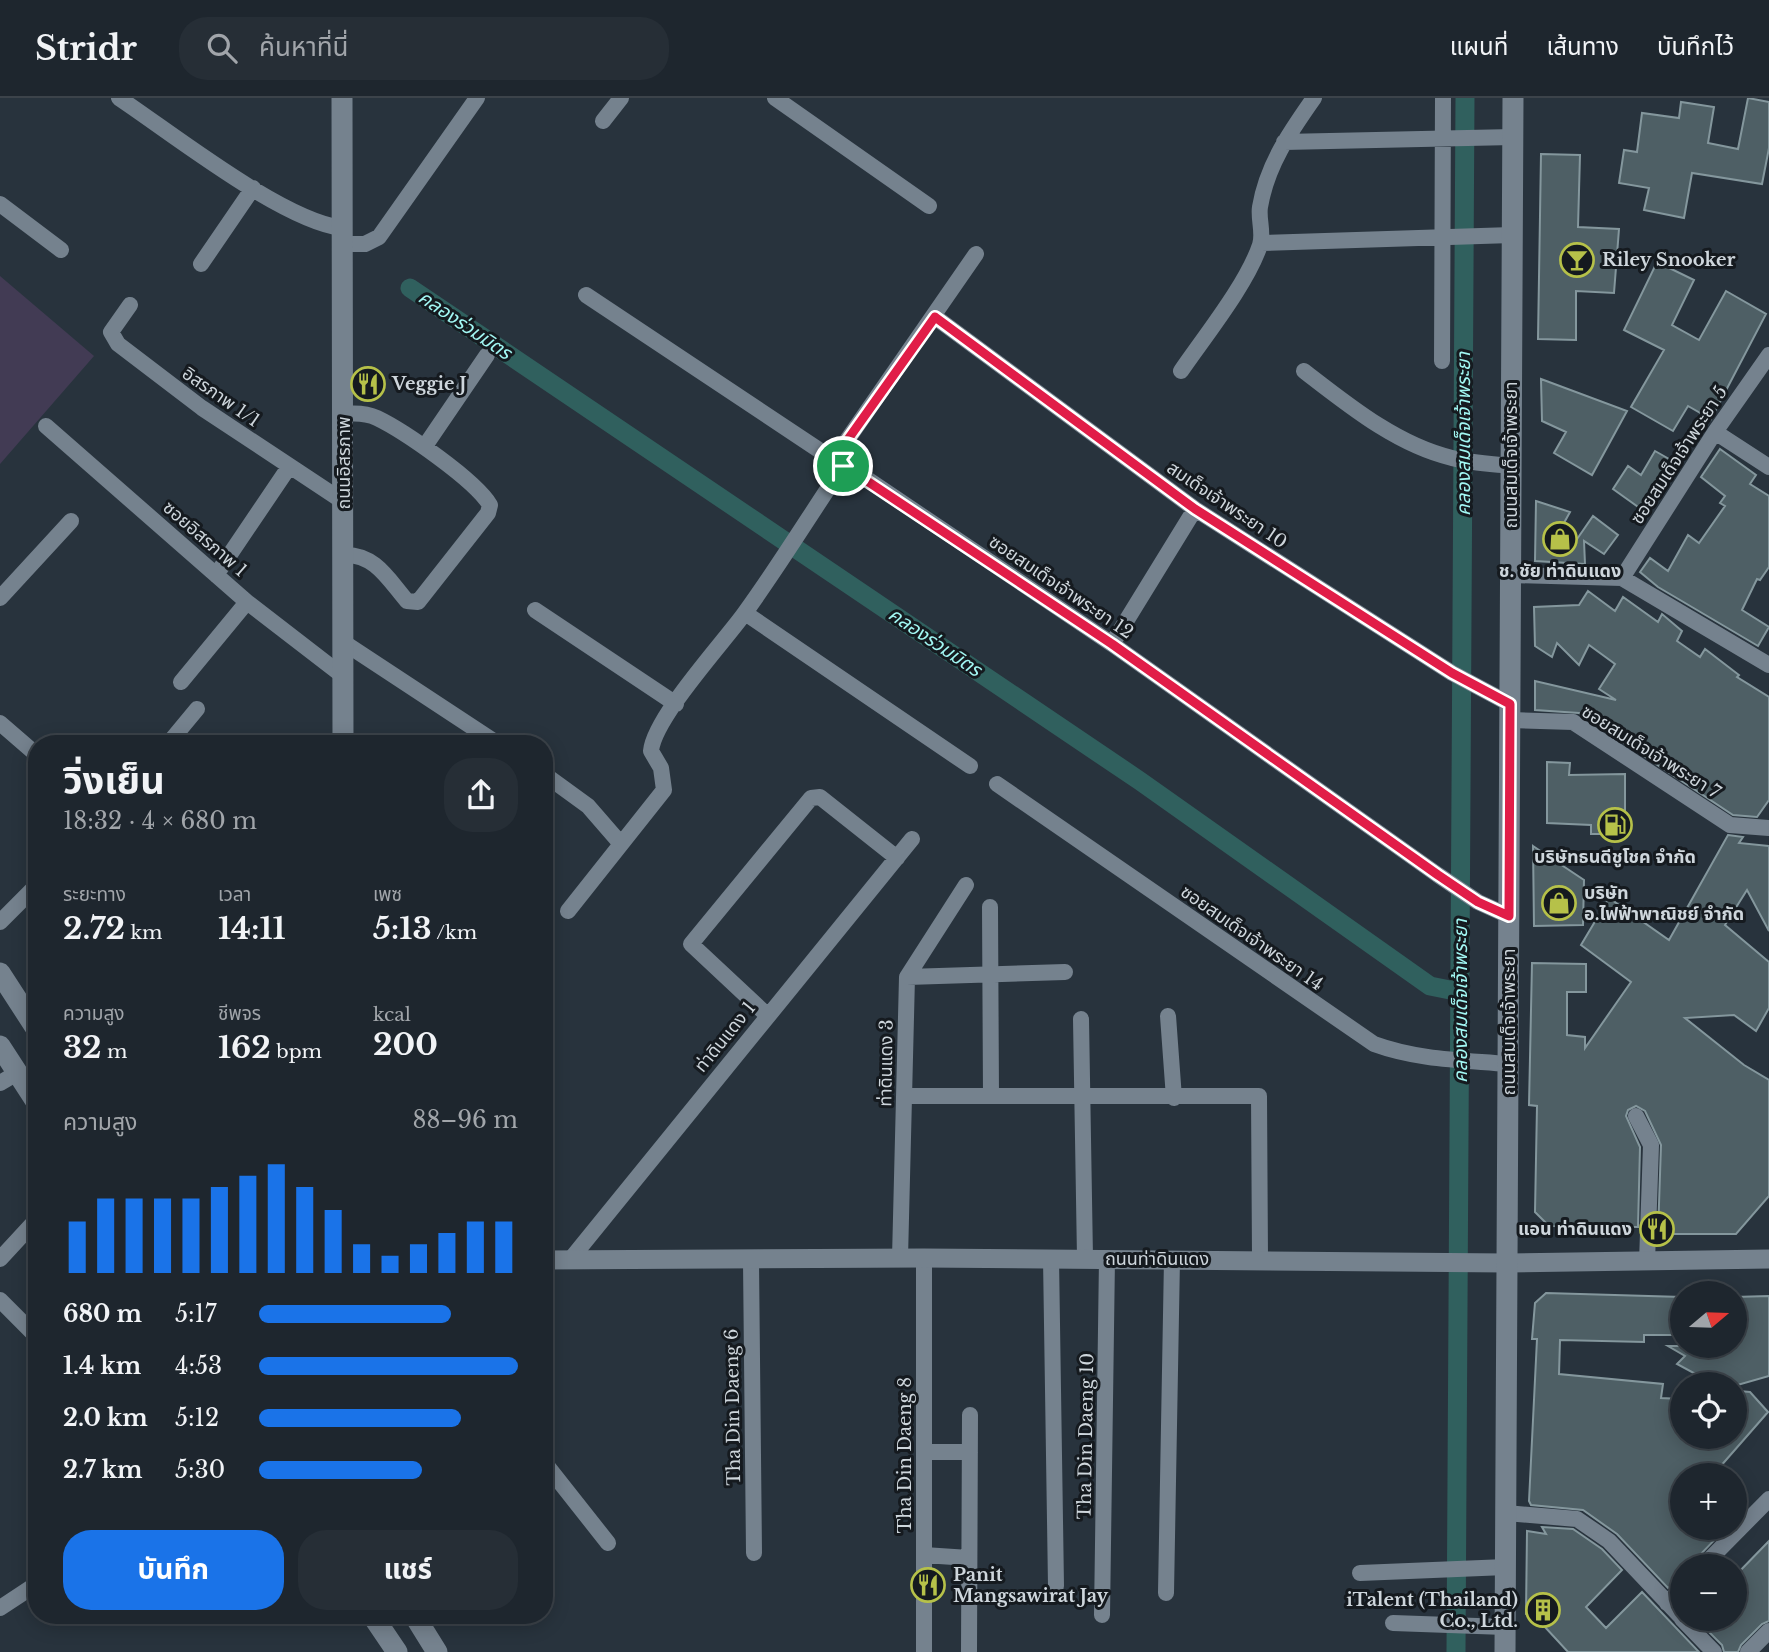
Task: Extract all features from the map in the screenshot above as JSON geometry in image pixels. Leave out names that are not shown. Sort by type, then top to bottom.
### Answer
[{"type":"main road","name":"ถนนอิสรภาพ","points":[[342,98],[345,414],[342,735]]},
{"type":"main road","name":"ถนนสมเด็จเจ้าพระยา","points":[[1505,1652],[1513,98]]},
{"type":"main road","points":[[0,973],[28,1016]]},
{"type":"main road","points":[[0,1046],[9,1078],[28,1095]]},
{"type":"main road","points":[[378,1624],[397,1652]]},
{"type":"main road","points":[[420,1624],[437,1652]]},
{"type":"street","points":[[120,98],[253,188],[315,223],[365,244],[379,237],[477,98]]},
{"type":"street","points":[[603,121],[621,98]]},
{"type":"street","points":[[775,98],[929,206]]},
{"type":"street","points":[[1181,371],[1247,272],[1261,243],[1259,209],[1269,171],[1284,142],[1314,98]]},
{"type":"street","points":[[1443,98],[1448,137],[1448,235],[1443,361]]},
{"type":"street","points":[[1284,142],[1513,137]]},
{"type":"street","points":[[201,264],[253,188]]},
{"type":"street","points":[[0,204],[61,250]]},
{"type":"street","points":[[1261,243],[1512,235]]},
{"type":"street","points":[[568,911],[664,790],[661,768],[651,745],[676,704],[745,613],[790,545],[839,462],[976,254]]},
{"type":"street","name":"ซอยสมเด็จเจ้าพระยา 12","points":[[586,295],[839,462],[859,472],[1112,644],[1478,902],[1509,916]]},
{"type":"street","name":"อิสรภาพ 1/1","points":[[130,305],[111,332],[113,339],[146,367],[344,502]]},
{"type":"street","name":"สมเด็จเจ้าพระยา 10","points":[[935,317],[1195,509],[1485,693],[1510,712]]},
{"type":"street","points":[[425,446],[487,355]]},
{"type":"street","name":"ซอยสมเด็จเจ้าพระยา 5","points":[[1622,578],[1714,432],[1769,355]]},
{"type":"street","points":[[1304,371],[1363,416],[1451,458],[1511,466]]},
{"type":"street","points":[[344,555],[359,554],[370,559],[407,601],[418,602],[427,594],[488,513],[487,500],[425,446],[376,417],[359,413],[345,414]]},
{"type":"street","name":"ซอยอิสรภาพ 1","points":[[46,426],[247,602],[343,676]]},
{"type":"street","points":[[1714,432],[1769,467]]},
{"type":"street","points":[[216,575],[289,467]]},
{"type":"street","points":[[1112,644],[1195,509]]},
{"type":"street","points":[[0,598],[71,521]]},
{"type":"street","points":[[1511,575],[1622,578],[1769,664]]},
{"type":"street","points":[[181,682],[247,602]]},
{"type":"street","points":[[535,610],[676,704]]},
{"type":"street","points":[[745,613],[970,766]]},
{"type":"street","points":[[343,642],[484,735]]},
{"type":"street","points":[[175,735],[197,709]]},
{"type":"street","name":"ซอยสมเด็จเจ้าพระยา 7","points":[[1510,712],[1573,722],[1730,825],[1769,828]]},
{"type":"street","points":[[0,723],[28,747]]},
{"type":"street","points":[[553,781],[588,806],[621,844]]},
{"type":"street","name":"ซอยสมเด็จเจ้าพระยา 14","points":[[998,784],[1349,1029],[1399,1053],[1451,1061],[1508,1064]]},
{"type":"street","points":[[768,1016],[691,944],[811,797],[820,797],[897,858]]},
{"type":"street","name":"ท่าดินแดง 1","points":[[570,1261],[912,839]]},
{"type":"street","points":[[907,977],[965,885]]},
{"type":"street","points":[[0,922],[28,894]]},
{"type":"street","points":[[990,907],[991,1096]]},
{"type":"street","points":[[907,977],[1065,972]]},
{"type":"street","name":"ท่าดินแดง 3","points":[[900,1258],[907,977]]},
{"type":"street","points":[[1168,1016],[1174,1098]]},
{"type":"street","points":[[1081,1019],[1085,1258]]},
{"type":"street","points":[[905,1096],[1259,1096],[1260,1259]]},
{"type":"street","points":[[1636,1116],[1651,1145],[1647,1262]]},
{"type":"street","points":[[0,1259],[28,1229]]},
{"type":"street","name":"Tha Din Daeng 8","points":[[924,1258],[924,1652]]},
{"type":"street","points":[[1051,1258],[1056,1586]]},
{"type":"street","name":"ถนนท่าดินแดง","points":[[553,1260],[1107,1258],[1507,1263],[1769,1259]]},
{"type":"street","name":"Tha Din Daeng 10","points":[[1102,1615],[1107,1258]]},
{"type":"street","points":[[1166,1593],[1172,1259]]},
{"type":"street","name":"Tha Din Daeng 6","points":[[751,1261],[754,1553]]},
{"type":"street","points":[[0,1300],[28,1328]]},
{"type":"street","points":[[969,1652],[970,1415]]},
{"type":"street","points":[[924,1452],[970,1452]]},
{"type":"street","points":[[553,1473],[608,1543]]},
{"type":"street","points":[[1715,1554],[1769,1499]]},
{"type":"street","points":[[1506,1513],[1577,1519],[1609,1541],[1670,1606]]},
{"type":"street","points":[[924,1555],[970,1558]]},
{"type":"street","points":[[1360,1573],[1506,1567]]},
{"type":"street","points":[[0,1608],[28,1590]]},
{"type":"street","points":[[1667,1603],[1670,1600]]},
{"type":"street","points":[[1393,1623],[1439,1627],[1505,1627]]},
{"type":"street","points":[[1694,1631],[1714,1652]]},
{"type":"street","points":[[1748,1652],[1769,1631]]},
{"type":"shaded area","points":[[0,276],[94,356],[0,464]]},
{"type":"building","points":[[1748,98],[1769,102],[1769,148],[1762,184],[1692,173],[1684,218],[1644,210],[1649,188],[1619,183],[1624,150],[1637,152],[1642,113],[1679,118],[1681,102],[1714,107],[1708,143],[1738,149]]},
{"type":"building","name":"Riley Snooker","points":[[1541,154],[1580,155],[1578,227],[1619,229],[1614,293],[1576,291],[1576,340],[1538,339]]},
{"type":"building","points":[[1657,262],[1694,280],[1672,325],[1699,340],[1726,291],[1766,314],[1711,419],[1688,406],[1673,431],[1631,407],[1664,350],[1624,330]]},
{"type":"building","points":[[1541,379],[1627,411],[1592,475],[1554,453],[1566,432],[1542,421]]},
{"type":"building","points":[[1720,449],[1756,475],[1750,484],[1769,496],[1769,567],[1760,580],[1757,579],[1742,610],[1769,627],[1758,646],[1658,587],[1640,572],[1650,558],[1668,571],[1688,535],[1699,543],[1725,506],[1720,503],[1725,496],[1701,477]]},
{"type":"building","points":[[1655,451],[1678,464],[1666,483],[1661,480],[1641,509],[1613,489],[1628,466],[1641,475]]},
{"type":"building","name":"ช. ชัย ท่าดินแดง","points":[[1536,501],[1570,512],[1559,532],[1575,542],[1593,516],[1618,535],[1604,554],[1584,541],[1585,564],[1535,561]]},
{"type":"building","points":[[1588,591],[1615,611],[1623,597],[1658,622],[1662,614],[1682,631],[1677,641],[1700,657],[1705,649],[1739,675],[1737,677],[1769,697],[1769,800],[1757,817],[1733,815],[1579,713],[1535,710],[1535,681],[1616,700],[1599,689],[1615,664],[1589,645],[1579,665],[1557,643],[1552,657],[1535,646],[1534,607],[1579,605]]},
{"type":"building","points":[[1547,762],[1570,763],[1569,775],[1625,774],[1625,834],[1591,834],[1591,825],[1547,823]]},
{"type":"building","points":[[1728,835],[1743,837],[1739,843],[1769,846],[1769,931],[1747,890],[1725,925],[1769,962],[1769,1008],[1756,1031],[1734,1015],[1685,1018],[1744,1065],[1769,1080],[1769,1196],[1736,1234],[1658,1234],[1661,1145],[1645,1111],[1636,1106],[1628,1110],[1626,1116],[1640,1147],[1638,1227],[1549,1226],[1535,1212],[1537,1106],[1529,1105],[1532,963],[1586,964],[1586,992],[1567,992],[1567,1035],[1585,1037],[1585,1048],[1631,982],[1581,945],[1609,898],[1669,940]]},
{"type":"building","name":"บริษัท อ.ไฟฟ้าพาณิชย์ จำกัด","points":[[1533,846],[1584,880],[1583,925],[1534,926]]},
{"type":"building","points":[[1546,1293],[1670,1297],[1670,1335],[1644,1335],[1644,1342],[1560,1340],[1559,1374],[1663,1384],[1661,1398],[1670,1398],[1670,1449],[1736,1449],[1723,1463],[1670,1463],[1670,1540],[1714,1540],[1701,1554],[1670,1554],[1668,1588],[1617,1534],[1583,1510],[1531,1505],[1529,1501],[1537,1339],[1532,1339],[1535,1303]]},
{"type":"building","points":[[1769,1296],[1769,1376],[1747,1382],[1747,1372],[1692,1372],[1677,1364],[1683,1358],[1747,1358],[1747,1297]]},
{"type":"building","points":[[1747,1392],[1768,1412],[1747,1436]]},
{"type":"building","points":[[1542,1527],[1573,1529],[1602,1549],[1622,1570],[1586,1607],[1606,1628],[1642,1592],[1670,1621],[1670,1631],[1679,1631],[1699,1652],[1568,1652],[1545,1627],[1526,1614],[1527,1531],[1546,1534]]},
{"type":"building","points":[[1769,1541],[1769,1621],[1762,1624],[1741,1645],[1738,1652],[1724,1652],[1722,1645],[1708,1631],[1747,1631],[1747,1564]]},
{"type":"waterway","name":"คลองสมเด็จเจ้าพระยา","points":[[1456,1652],[1465,98]]},
{"type":"waterway","name":"คลองร่วมมิตร","points":[[410,288],[1140,781],[1430,986],[1460,992]]},
{"type":"place","name":"Riley Snooker","points":[[1577,260]]},
{"type":"place","name":"Veggie J","points":[[368,384]]},
{"type":"place","name":"ช. ชัย ท่าดินแดง","points":[[1560,539]]},
{"type":"place","name":"บริษัทธนดีชูโชค จำกัด","points":[[1615,825]]},
{"type":"place","name":"บริษัท อ.ไฟฟ้าพาณิชย์ จำกัด","points":[[1559,903]]},
{"type":"place","name":"แอน ท่าดินแดง","points":[[1657,1229]]},
{"type":"place","name":"Panit Mangsawirat Jay","points":[[928,1585]]},
{"type":"place","name":"iTalent (Thailand) Co., Ltd.","points":[[1543,1610]]},
{"type":"route","points":[[935,317],[1195,509],[1452,673],[1510,704],[1509,916],[1478,902],[1438,875],[1112,644],[859,472],[843,466],[834,459],[883,386],[935,317]]}]
